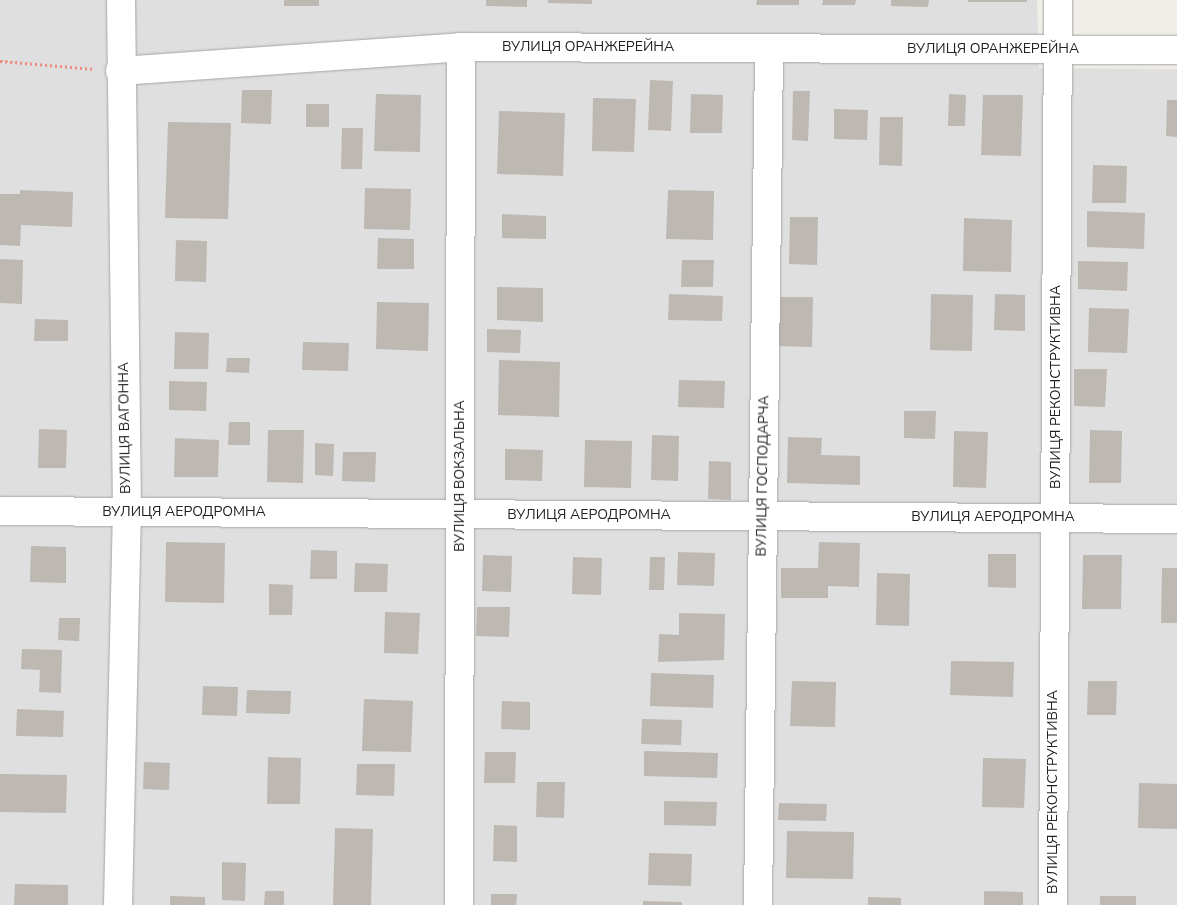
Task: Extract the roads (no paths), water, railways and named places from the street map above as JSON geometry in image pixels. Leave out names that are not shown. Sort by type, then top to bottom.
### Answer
[{"type":"street","name":"ВУЛИЦЯ ВАГОННА","points":[[118,905],[127,512],[120,71],[121,0]]},
{"type":"street","name":"ВУЛИЦЯ РЕКОНСТРУКТИВНА","points":[[1053,905],[1058,0]]},
{"type":"street","name":"ВУЛИЦЯ ОРАНЖЕРЕЙНА","points":[[120,71],[461,47],[1177,50]]},
{"type":"street","name":"ВУЛИЦЯ ВОКЗАЛЬНА","points":[[459,905],[461,47]]},
{"type":"street","name":"ВУЛИЦЯ ГОСПОДАРЧА","points":[[758,905],[769,48]]},
{"type":"street","name":"ВУЛИЦЯ АЕРОДРОМНА","points":[[0,511],[1177,519]]}]
